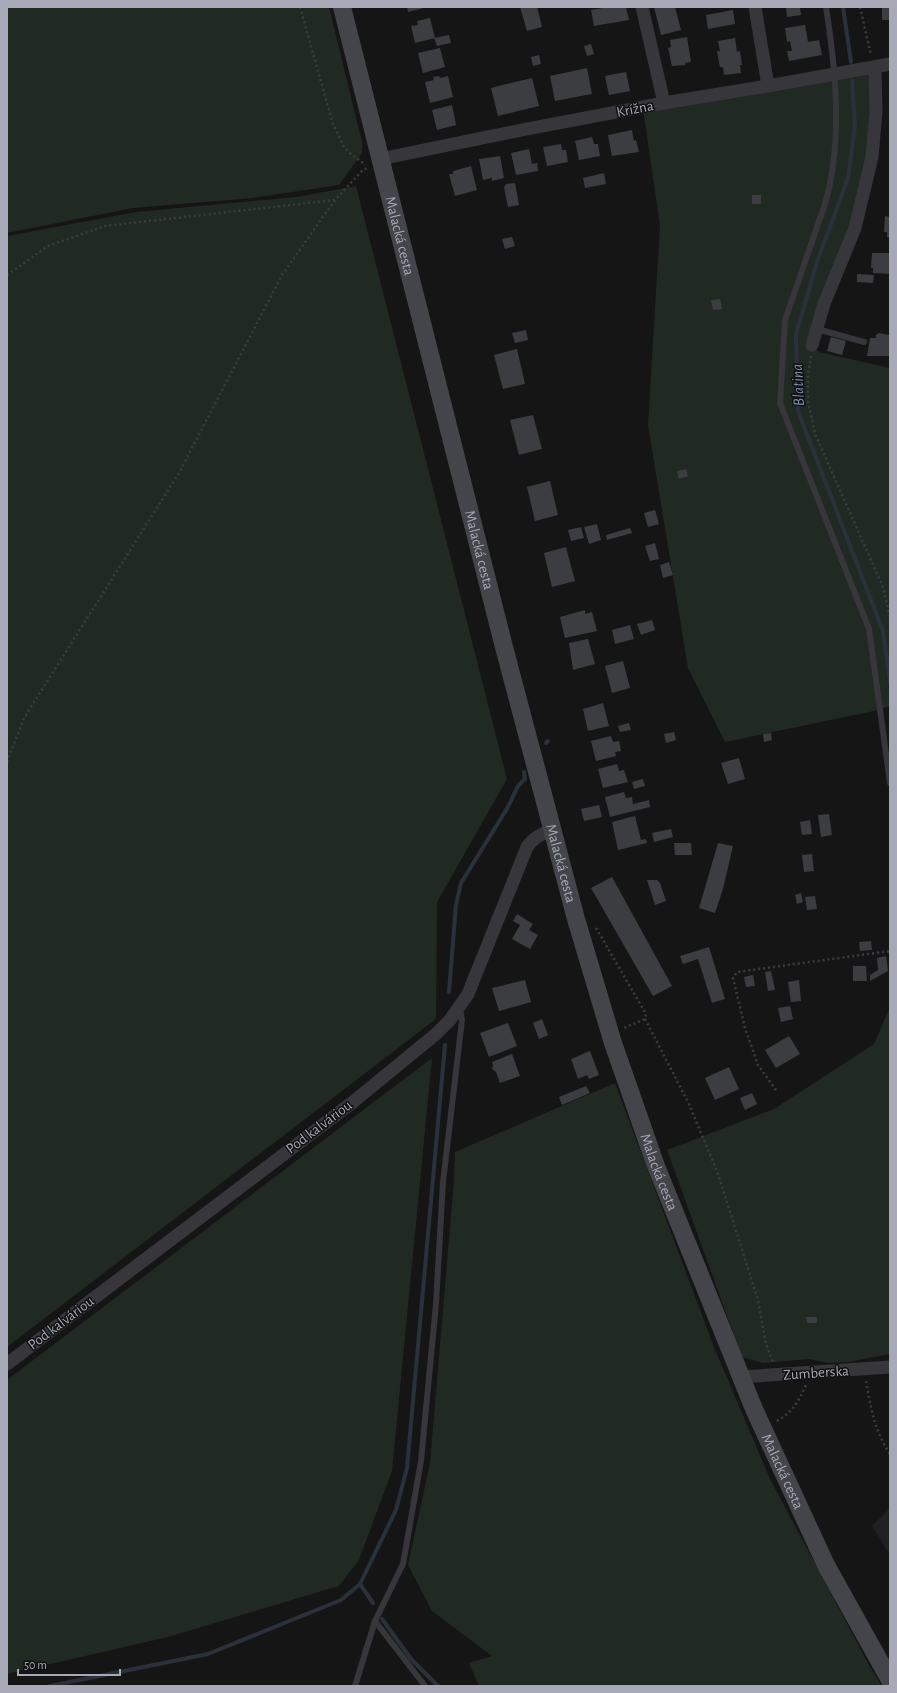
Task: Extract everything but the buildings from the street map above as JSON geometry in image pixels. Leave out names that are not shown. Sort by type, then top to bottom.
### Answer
[{"type":"main road","name":"Malacká cesta","points":[[342,7],[374,163],[576,919],[610,1033],[656,1166],[741,1377],[815,1544],[845,1601],[890,1680]]},
{"type":"street","points":[[642,7],[664,103]]},
{"type":"street","points":[[755,7],[768,86]]},
{"type":"street","name":"Krížna","points":[[374,163],[532,128],[664,103],[890,64]]},
{"type":"street","points":[[812,345],[824,304],[856,228],[872,157],[876,112],[872,67]]},
{"type":"street","name":"Pod kalváriou","points":[[7,1364],[395,1069],[436,1034],[460,1007],[471,988],[527,847],[537,836],[553,830]]},
{"type":"street","name":"Zumberska","points":[[741,1377],[890,1367]]},
{"type":"lane","points":[[826,7],[836,74],[836,122],[830,185],[785,320],[780,403],[869,629],[890,783]]},
{"type":"lane","points":[[817,329],[864,342]]},
{"type":"lane","points":[[355,1686],[375,1621],[403,1564],[420,1461],[436,1304],[442,1182],[462,1020],[460,1007]]},
{"type":"lane","points":[[375,1621],[425,1686]]},
{"type":"path","points":[[300,7],[333,124],[344,147],[352,155],[374,163]]},
{"type":"path","points":[[860,7],[872,67]]},
{"type":"path","points":[[7,762],[24,718],[179,473],[282,275],[335,200],[362,171],[374,163]]},
{"type":"path","points":[[7,275],[48,246],[105,226],[335,200]]},
{"type":"path","points":[[812,345],[808,375],[808,401],[815,434],[883,587],[890,617]]},
{"type":"path","points":[[576,919],[588,919],[594,924],[646,1014],[645,1019],[688,1102],[717,1170],[758,1300],[768,1352],[772,1362]]},
{"type":"path","points":[[776,1090],[758,1065],[745,1028],[733,978],[737,972],[890,951]]},
{"type":"path","points":[[610,1033],[645,1019]]},
{"type":"path","points":[[865,1376],[874,1425],[882,1443],[890,1454]]},
{"type":"path","points":[[777,1421],[790,1413],[800,1398],[806,1384]]},
{"type":"shaded area","points":[[7,7],[329,7],[362,142],[362,153],[339,185],[253,198],[133,208],[7,233]]},
{"type":"shaded area","points":[[874,68],[872,157],[812,345],[819,352],[890,368],[890,706],[874,711],[725,742],[688,668],[648,425],[660,226],[642,102]]},
{"type":"shaded area","points":[[356,186],[507,779],[437,902],[436,1019],[7,1347],[7,236],[136,212],[296,197]]},
{"type":"shaded area","points":[[890,1007],[890,1354],[848,1362],[828,1363],[809,1359],[763,1363],[742,1357],[667,1150],[774,1109],[874,1044]]},
{"type":"shaded area","points":[[432,1058],[392,1471],[359,1560],[339,1586],[168,1637],[7,1674],[7,1380]]},
{"type":"shaded area","points":[[615,1083],[714,1347],[770,1479],[870,1667],[882,1686],[479,1686],[469,1663],[492,1656],[432,1611],[408,1565],[430,1463],[454,1180],[455,1152]]},
{"type":"shaded area","points":[[890,1508],[890,1555],[872,1526]]},
{"type":"waterway","name":"Blatina","points":[[843,7],[851,62]]},
{"type":"waterway","name":"Blatina","points":[[852,81],[855,126],[848,178],[817,262],[796,335],[798,411],[883,631],[890,682]]},
{"type":"waterway","points":[[449,992],[456,905],[461,883],[508,807],[518,786],[525,779],[524,772]]},
{"type":"waterway","points":[[50,1686],[208,1654],[341,1600],[360,1584],[396,1510],[407,1468],[445,1045]]},
{"type":"waterway","points":[[360,1584],[373,1603]]},
{"type":"waterway","points":[[382,1619],[411,1659],[438,1686]]}]
